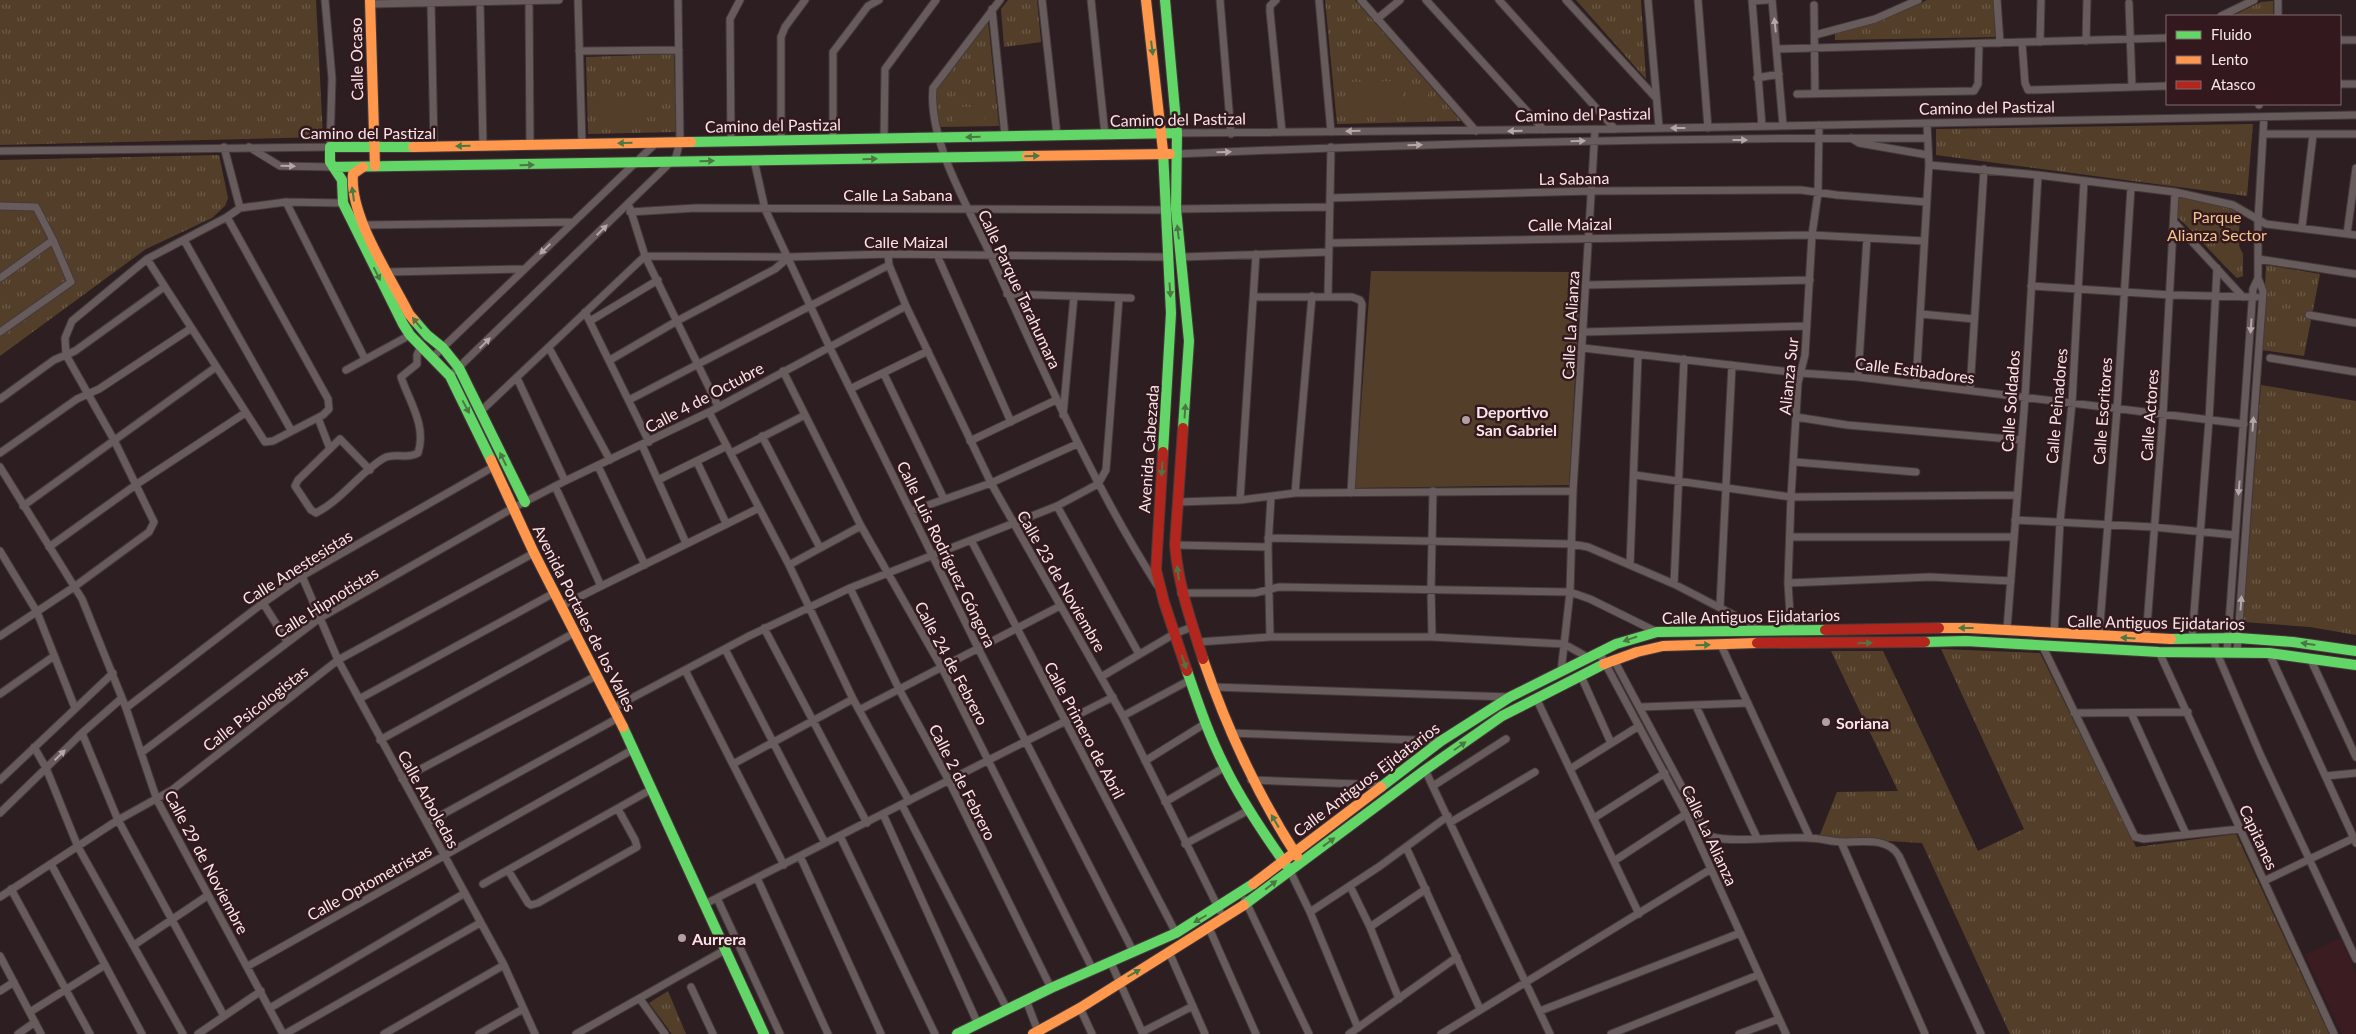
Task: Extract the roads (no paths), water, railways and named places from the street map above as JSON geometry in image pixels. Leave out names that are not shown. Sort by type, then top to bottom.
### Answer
[{"type":"street","points":[[325,0],[332,78],[330,147]]},
{"type":"street","points":[[370,2],[431,3],[559,0]]},
{"type":"street","points":[[578,0],[582,144]]},
{"type":"street","points":[[450,376],[630,208],[672,162],[678,152],[680,141],[678,0]]},
{"type":"street","points":[[731,141],[730,19],[740,0]]},
{"type":"street","points":[[781,140],[781,37],[785,27],[805,0]]},
{"type":"street","points":[[833,140],[833,52],[868,6],[879,0]]},
{"type":"street","points":[[884,139],[885,69],[936,0]]},
{"type":"street","name":"Calle Parque Tarahumara","points":[[1000,0],[933,88],[935,126],[946,158],[968,208],[1077,444],[1098,484],[1160,590]]},
{"type":"street","points":[[1042,0],[1056,135]]},
{"type":"street","points":[[1091,0],[1105,135]]},
{"type":"street","name":"Avenida Cabezada","points":[[1146,0],[1163,154],[1171,210],[1182,257],[1189,341],[1178,502],[1177,571],[1181,593],[1192,627],[1230,733],[1251,780],[1301,862]]},
{"type":"street","name":"Avenida Cabezada","points":[[1165,0],[1177,134],[1168,258],[1171,314],[1156,570],[1160,590],[1190,680],[1225,767],[1249,810],[1290,871]]},
{"type":"street","points":[[1220,0],[1231,134]]},
{"type":"street","points":[[1276,0],[1270,6],[1270,12],[1282,132]]},
{"type":"street","points":[[1319,0],[1332,132]]},
{"type":"street","points":[[1361,0],[1476,131]]},
{"type":"street","points":[[1377,19],[1400,0]]},
{"type":"street","points":[[1426,0],[1544,130]]},
{"type":"street","points":[[1499,0],[1615,130]]},
{"type":"street","points":[[1566,0],[1656,98]]},
{"type":"street","points":[[1648,0],[1659,128]]},
{"type":"street","points":[[1698,0],[1708,128]]},
{"type":"street","points":[[1762,126],[1752,1],[1768,0]]},
{"type":"street","points":[[1772,0],[1778,49],[1783,126]]},
{"type":"street","points":[[1815,35],[1875,19],[1918,0]]},
{"type":"street","points":[[1997,0],[2000,43]]},
{"type":"street","points":[[2040,42],[2041,0]]},
{"type":"street","points":[[2086,41],[2087,0]]},
{"type":"street","points":[[2223,15],[2254,0]]},
{"type":"street","points":[[2278,0],[2278,15]]},
{"type":"street","points":[[529,1],[530,144]]},
{"type":"street","name":"Calle Ocaso","points":[[370,2],[374,148],[370,166]]},
{"type":"street","points":[[480,2],[483,145]]},
{"type":"street","points":[[431,3],[434,147]]},
{"type":"street","points":[[2130,3],[2132,87]]},
{"type":"street","points":[[1814,5],[1815,93]]},
{"type":"street","points":[[992,9],[1005,136]]},
{"type":"street","points":[[1778,49],[2131,41],[2166,38]]},
{"type":"street","points":[[2341,40],[2356,40]]},
{"type":"street","points":[[2022,43],[2026,87],[2028,90],[2166,86]]},
{"type":"street","points":[[1797,94],[1974,91],[1978,84],[1979,44]]},
{"type":"street","points":[[579,51],[679,50]]},
{"type":"street","points":[[1757,78],[1779,74]]},
{"type":"street","points":[[1155,78],[1171,76]]},
{"type":"street","points":[[2341,84],[2356,84]]},
{"type":"street","name":"Camino del Pastizal","points":[[0,151],[224,147],[374,148],[680,141],[1282,132],[1615,130],[2356,115]]},
{"type":"street","points":[[2232,652],[2263,291],[2258,278],[2258,221],[2264,117]]},
{"type":"street","points":[[1916,384],[1929,165],[1927,124]]},
{"type":"street","name":"Alianza Sur","points":[[1791,630],[1788,583],[1791,497],[1800,373],[1805,355],[1812,235],[1818,193],[1819,125]]},
{"type":"street","name":"Calle La Alianza","points":[[1560,672],[1570,592],[1595,130]]},
{"type":"street","points":[[2263,134],[2356,134]]},
{"type":"street","points":[[2302,227],[2313,135]]},
{"type":"street","points":[[1851,138],[1859,143],[1928,155]]},
{"type":"street","name":"Camino del Pastizal","points":[[333,166],[479,166],[1176,154],[1331,147],[1594,141],[1927,138]]},
{"type":"street","points":[[433,357],[656,143]]},
{"type":"street","points":[[224,147],[240,208]]},
{"type":"street","points":[[249,147],[280,166],[333,166]]},
{"type":"street","name":"Avenida Portales de los Valles","points":[[330,147],[329,156],[342,180],[343,203],[354,230],[410,335],[450,376],[472,418],[534,553],[634,749],[764,1034]]},
{"type":"street","points":[[1328,296],[1331,147]]},
{"type":"street","name":"Calle Luis Rodríguez Góngora","points":[[754,160],[765,208],[829,346],[978,648],[1134,953]]},
{"type":"street","points":[[1929,165],[1984,169],[2175,192],[2232,205],[2266,224],[2302,227],[2356,236]]},
{"type":"street","points":[[370,166],[353,174],[352,186],[358,214],[409,314],[427,335],[443,348],[458,368],[525,502]]},
{"type":"street","points":[[2347,234],[2356,168]]},
{"type":"street","points":[[1970,390],[1984,169]]},
{"type":"street","name":"Calle Soldados","points":[[2007,629],[2021,440],[2026,398],[2038,175]]},
{"type":"street","name":"Calle Peinadores","points":[[2054,634],[2060,522],[2072,403],[2084,181]]},
{"type":"street","name":"Calle Escritores","points":[[2099,637],[2117,409],[2131,187]]},
{"type":"street","name":"La Sabana","points":[[1330,198],[1592,191],[1801,190],[1926,202]]},
{"type":"street","name":"Calle Actores","points":[[2146,639],[2171,295],[2175,192]]},
{"type":"street","points":[[286,202],[365,359]]},
{"type":"street","points":[[0,636],[74,587],[149,532],[153,527],[153,516],[137,484],[66,355],[64,338],[72,321],[147,259],[227,217],[240,208],[286,202],[343,203]]},
{"type":"street","points":[[0,206],[36,207],[53,240],[70,282],[0,332]]},
{"type":"street","name":"Calle La Sabana","points":[[630,208],[1171,210],[1330,207]]},
{"type":"street","points":[[630,208],[646,256],[696,364],[718,406]]},
{"type":"street","points":[[147,259],[261,438],[269,443],[291,430],[318,418],[330,409],[328,399],[227,217]]},
{"type":"street","points":[[354,230],[365,225],[573,222]]},
{"type":"street","points":[[2174,222],[2243,297]]},
{"type":"street","name":"Calle Maizal","points":[[1329,242],[1812,235],[1924,242]]},
{"type":"street","points":[[1858,377],[1868,238]]},
{"type":"street","points":[[0,278],[53,240]]},
{"type":"street","points":[[184,240],[291,430]]},
{"type":"street","points":[[1182,257],[1329,252]]},
{"type":"street","name":"Calle Maizal","points":[[646,256],[789,257],[888,254],[1168,258]]},
{"type":"street","name":"Calle 23 de Noviembre","points":[[888,254],[889,265],[906,306],[991,483],[1123,716],[1185,844],[1224,918]]},
{"type":"street","points":[[1240,500],[1256,254]]},
{"type":"street","points":[[480,412],[646,256]]},
{"type":"street","points":[[937,256],[1011,422]]},
{"type":"street","points":[[610,360],[677,321],[775,269],[789,257]]},
{"type":"street","points":[[2258,259],[2356,274]]},
{"type":"street","points":[[629,400],[889,265]]},
{"type":"street","points":[[2192,639],[2210,420],[2216,268]]},
{"type":"street","points":[[388,272],[524,269]]},
{"type":"street","points":[[2234,638],[2235,535],[2252,297],[2258,278]]},
{"type":"street","points":[[590,321],[658,280]]},
{"type":"street","points":[[1586,285],[1810,280]]},
{"type":"street","points":[[2032,286],[2171,295],[2262,298]]},
{"type":"street","points":[[0,399],[54,360],[75,351],[164,287]]},
{"type":"street","points":[[1007,294],[1131,298]]},
{"type":"street","points":[[1063,415],[1074,296]]},
{"type":"street","points":[[1295,494],[1312,296]]},
{"type":"street","points":[[1254,297],[1328,296],[1357,298],[1362,304],[1351,493]]},
{"type":"street","points":[[613,708],[764,628],[850,588],[1057,506],[1098,484],[1106,470],[1120,298]]},
{"type":"street","name":"Calle 4 de Octubre","points":[[513,508],[565,480],[709,412],[906,306]]},
{"type":"street","points":[[585,312],[629,400],[658,480],[686,543]]},
{"type":"street","points":[[1921,314],[1974,319]]},
{"type":"street","points":[[2309,315],[2356,323]]},
{"type":"street","points":[[1583,332],[1807,326]]},
{"type":"street","points":[[0,453],[78,399],[89,394],[190,329]]},
{"type":"street","points":[[346,370],[410,335]]},
{"type":"street","points":[[370,470],[340,440],[298,480],[296,489],[311,510],[316,512],[347,492],[370,470],[389,456],[405,457],[418,453],[420,431],[415,410],[401,377],[417,364],[421,346]]},
{"type":"street","points":[[549,348],[610,460]]},
{"type":"street","name":"Calle Estibadores","points":[[1583,348],[1800,373],[1858,377],[2244,424]]},
{"type":"street","points":[[850,389],[884,374],[928,350]]},
{"type":"street","points":[[1630,565],[1638,354]]},
{"type":"street","points":[[2270,358],[2356,372]]},
{"type":"street","points":[[1674,584],[1681,481],[1684,359]]},
{"type":"street","points":[[1720,606],[1732,365]]},
{"type":"street","points":[[23,506],[216,368]]},
{"type":"street","name":"Calle 24 de Febrero","points":[[783,371],[861,526],[942,668],[1093,970]]},
{"type":"street","points":[[884,374],[944,498]]},
{"type":"street","points":[[517,378],[565,480]]},
{"type":"street","points":[[970,441],[1056,400]]},
{"type":"street","points":[[709,412],[789,565],[853,699],[909,801]]},
{"type":"street","points":[[49,547],[137,484],[245,413]]},
{"type":"street","points":[[658,480],[762,436],[804,415]]},
{"type":"street","points":[[1796,417],[1847,425],[2021,440]]},
{"type":"street","points":[[318,418],[330,449]]},
{"type":"street","points":[[762,436],[820,548]]},
{"type":"street","points":[[911,511],[991,483],[1077,444]]},
{"type":"street","points":[[698,462],[726,523]]},
{"type":"street","points":[[1795,462],[1916,472]]},
{"type":"street","points":[[598,466],[645,564]]},
{"type":"street","name":"Calle 29 de Noviembre","points":[[0,467],[74,587],[90,618],[126,708],[157,800],[207,896],[248,966],[284,1034]]},
{"type":"street","name":"Calle Anestesistas","points":[[126,708],[263,603],[302,576],[493,467]]},
{"type":"street","points":[[1634,475],[1791,497],[2017,495]]},
{"type":"street","points":[[555,486],[601,586]]},
{"type":"street","points":[[1178,502],[1240,500],[1295,494],[1433,491],[1574,492]]},
{"type":"street","points":[[1432,637],[1430,590],[1433,491]]},
{"type":"street","points":[[1270,637],[1268,538],[1271,497]]},
{"type":"street","points":[[1057,506],[1139,654]]},
{"type":"street","name":"Calle Hipnotistas","points":[[141,753],[287,641],[320,618],[513,508]]},
{"type":"street","points":[[561,606],[759,508]]},
{"type":"street","points":[[2015,520],[2154,527],[2235,535]]},
{"type":"street","points":[[789,565],[861,526]]},
{"type":"street","points":[[1790,537],[2014,536]]},
{"type":"street","points":[[1268,538],[1572,544],[1588,547],[1674,584],[1762,629]]},
{"type":"street","name":"Calle Primero de Abril","points":[[971,540],[1176,933]]},
{"type":"street","points":[[1176,545],[1268,548]]},
{"type":"street","points":[[0,551],[37,612],[75,708]]},
{"type":"street","name":"Calle Psicologistas","points":[[0,897],[118,820],[157,800],[338,660],[534,553]]},
{"type":"street","name":"Calle Arboledas","points":[[302,576],[338,660],[504,965],[535,1034]]},
{"type":"street","points":[[1788,583],[1930,577],[2011,581]]},
{"type":"street","points":[[1181,593],[1255,594],[1278,587],[1570,592],[1590,598],[1658,632]]},
{"type":"street","name":"Calle 2 de Febrero","points":[[850,588],[899,690],[949,781],[1051,988]]},
{"type":"street","points":[[359,699],[554,593]]},
{"type":"street","points":[[263,603],[287,641]]},
{"type":"street","points":[[859,710],[1060,606]]},
{"type":"street","points":[[1101,677],[1174,634],[1192,627]]},
{"type":"street","points":[[764,628],[867,823]]},
{"type":"street","name":"Calle Antiguos Ejidatarios","points":[[956,1034],[1051,988],[1176,933],[1242,893],[1441,741],[1510,697],[1616,644],[1658,632],[1762,629],[2007,629],[2054,634],[2146,639],[2234,638],[2293,642],[2356,651]]},
{"type":"street","points":[[380,740],[574,633]]},
{"type":"street","points":[[1198,642],[1270,637],[1432,637],[1564,644],[1589,658]]},
{"type":"street","points":[[2214,638],[2216,651],[2260,754],[2356,959]]},
{"type":"street","name":"Calle Antiguos Ejidatarios","points":[[1037,1033],[1247,903],[1425,770],[1502,716],[1610,662],[1637,652],[1663,646],[1966,641],[2159,652],[2216,651],[2269,653],[2356,665]]},
{"type":"street","points":[[1722,645],[1810,838]]},
{"type":"street","points":[[2042,645],[2131,831],[2139,839],[2240,829]]},
{"type":"street","points":[[725,649],[825,843]]},
{"type":"street","name":"Calle La Alianza","points":[[1599,652],[1610,662],[1640,726],[1686,814],[1786,1034]]},
{"type":"street","name":"Capitanes","points":[[2159,652],[2334,1034]]},
{"type":"street","points":[[2264,881],[2355,841],[2269,653]]},
{"type":"street","points":[[0,694],[54,656]]},
{"type":"street","points":[[2310,658],[2356,757]]},
{"type":"street","points":[[1610,662],[1641,706],[1705,830],[1712,837],[1810,838],[1841,842],[1864,841],[1886,844],[1892,847],[1899,856],[1981,1034]]},
{"type":"street","points":[[685,670],[784,864]]},
{"type":"street","points":[[0,780],[113,674]]},
{"type":"street","points":[[402,779],[596,676]]},
{"type":"street","points":[[1581,676],[1610,744]]},
{"type":"street","points":[[1123,716],[1190,680]]},
{"type":"street","points":[[1213,688],[1510,697]]},
{"type":"street","points":[[705,904],[988,762],[1112,697]]},
{"type":"street","points":[[0,813],[122,698]]},
{"type":"street","points":[[1536,698],[1639,914]]},
{"type":"street","points":[[733,764],[853,699]]},
{"type":"street","points":[[1641,706],[1696,706],[1748,703]]},
{"type":"street","points":[[1696,706],[1757,838]]},
{"type":"street","points":[[2074,713],[2188,712]]},
{"type":"street","points":[[2131,713],[2186,834]]},
{"type":"street","points":[[427,823],[618,718]]},
{"type":"street","points":[[1145,760],[1206,723]]},
{"type":"street","points":[[1570,769],[1640,726]]},
{"type":"street","points":[[1230,733],[1441,741]]},
{"type":"street","points":[[82,734],[118,820],[224,1016]]},
{"type":"street","points":[[1433,786],[1506,739]]},
{"type":"street","points":[[34,747],[46,768],[78,847],[183,1034]]},
{"type":"street","name":"Calle Optometristas","points":[[248,966],[634,749]]},
{"type":"street","points":[[1165,802],[1225,767]]},
{"type":"street","points":[[1425,770],[1450,819],[1550,1034]]},
{"type":"street","points":[[1310,912],[1450,819],[1535,772]]},
{"type":"street","points":[[1594,818],[1664,773]]},
{"type":"street","points":[[2326,776],[2356,773]]},
{"type":"street","points":[[1251,780],[1384,785]]},
{"type":"street","points":[[483,884],[652,789]]},
{"type":"street","points":[[902,805],[1007,1009]]},
{"type":"street","points":[[508,870],[528,904],[531,905],[538,903],[630,852],[637,847],[637,844],[618,809]]},
{"type":"street","points":[[1185,844],[1249,810]]},
{"type":"street","points":[[884,814],[978,1024]]},
{"type":"street","points":[[1614,861],[1686,814]]},
{"type":"street","points":[[2346,821],[2356,821]]},
{"type":"street","points":[[840,836],[935,1034]]},
{"type":"street","points":[[1841,842],[1925,1031]]},
{"type":"street","points":[[1406,847],[1480,1009]]},
{"type":"street","points":[[800,856],[881,1034]]},
{"type":"street","points":[[51,864],[142,1034]]},
{"type":"street","points":[[1441,1034],[1711,869]]},
{"type":"street","points":[[1290,871],[1310,912],[1358,1028]]},
{"type":"street","points":[[757,878],[828,1034]]},
{"type":"street","points":[[1350,886],[1370,927],[1399,999]]},
{"type":"street","points":[[1370,927],[1426,888]]},
{"type":"street","points":[[11,889],[90,1034]]},
{"type":"street","points":[[270,1008],[465,893]]},
{"type":"street","points":[[1242,893],[1309,1034]]},
{"type":"street","points":[[134,944],[207,896]]},
{"type":"street","points":[[717,898],[780,1034]]},
{"type":"street","points":[[284,1034],[480,923]]},
{"type":"street","points":[[1209,928],[1256,1034]]},
{"type":"street","points":[[1540,1011],[1740,933]]},
{"type":"street","points":[[576,1034],[725,950]]},
{"type":"street","points":[[1169,952],[1205,1034]]},
{"type":"street","points":[[0,956],[41,1034]]},
{"type":"street","points":[[1349,1034],[1457,957]]},
{"type":"street","points":[[1111,963],[1142,1033],[1193,1006]]},
{"type":"street","points":[[30,1012],[105,965]]},
{"type":"street","points":[[384,1034],[504,965]]},
{"type":"street","points":[[1610,1034],[1758,975]]},
{"type":"street","points":[[0,991],[14,982]]},
{"type":"street","points":[[691,987],[712,1034]]},
{"type":"street","points":[[198,1034],[261,991]]},
{"type":"street","points":[[640,998],[665,1034]]},
{"type":"street","points":[[1026,1000],[1037,1033]]},
{"type":"street","points":[[1080,1008],[1092,1034]]},
{"type":"street","points":[[479,1034],[523,1009]]},
{"type":"street","points":[[1739,1034],[1779,1018]]},
{"type":"street","points":[[18,1034],[35,1022]]},
{"type":"place","name":"Deportivo San Gabriel","points":[[1466,420]]},
{"type":"place","name":"Soriana","points":[[1826,722]]},
{"type":"place","name":"Aurrera","points":[[682,938]]},
{"type":"park label","name":"Parque Alianza Sector","points":[[2217,225]]}]
